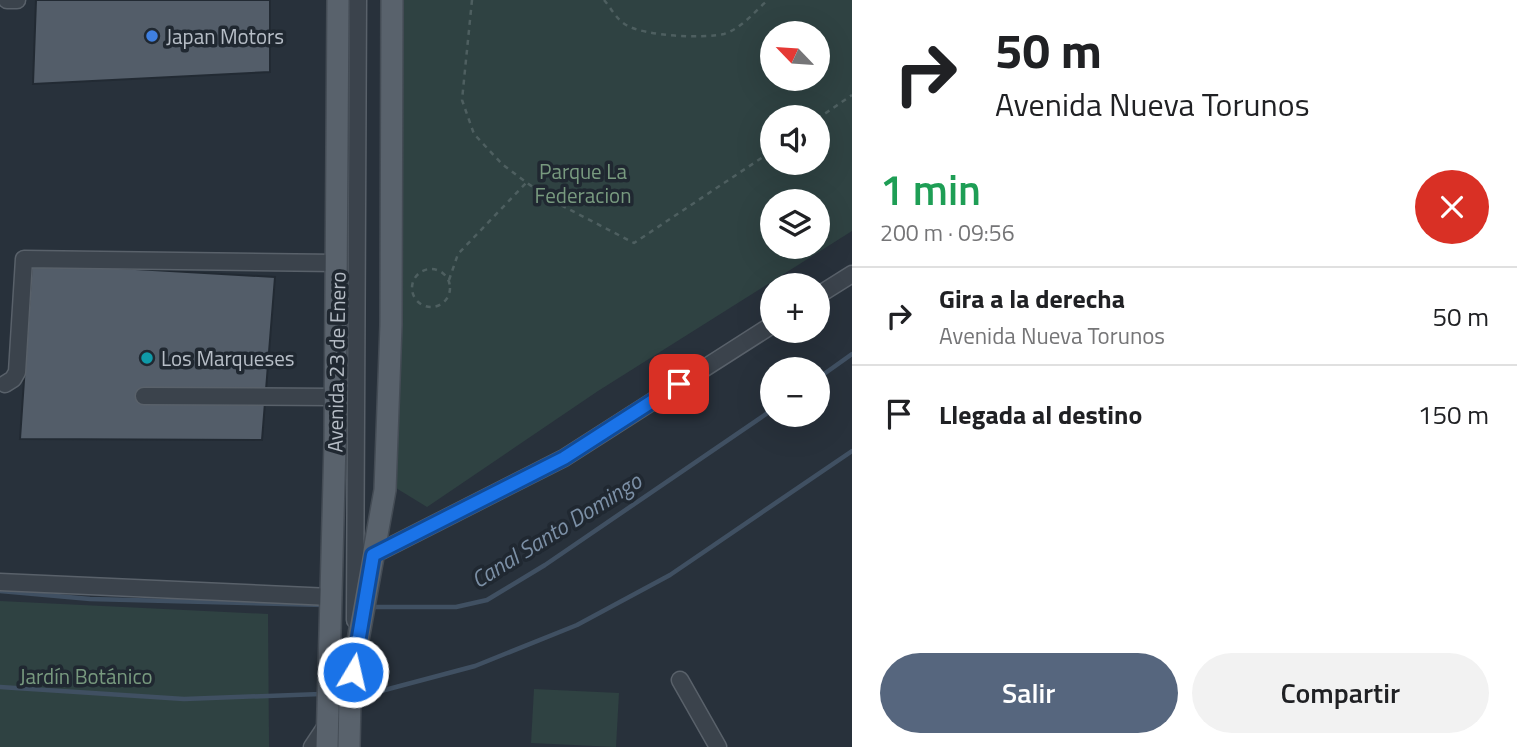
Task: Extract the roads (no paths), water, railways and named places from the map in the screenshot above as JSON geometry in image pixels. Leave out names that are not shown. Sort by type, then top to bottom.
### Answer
[{"type":"main road","name":"Avenida 23 de Enero","points":[[338,0],[331,613],[339,692],[349,747]]},
{"type":"main road","name":"Avenida 23 de Enero","points":[[327,747],[328,723],[355,657],[358,624],[385,490],[391,325],[393,0]]},
{"type":"street","points":[[7,0],[17,0]]},
{"type":"street","name":"Avenida 23 de Enero","points":[[358,0],[358,624]]},
{"type":"street","points":[[5,384],[13,380],[17,372],[24,259],[337,263]]},
{"type":"street","points":[[830,288],[852,274]]},
{"type":"street","points":[[373,555],[564,458],[760,333]]},
{"type":"street","points":[[144,396],[335,397]]},
{"type":"street","points":[[0,582],[331,613]]},
{"type":"street","points":[[680,680],[718,747]]},
{"type":"street","points":[[312,747],[328,723]]},
{"type":"waterway","name":"Canal Santo Domingo","points":[[830,370],[852,354]]},
{"type":"waterway","name":"Canal Santo Domingo","points":[[371,607],[456,607],[487,600],[545,565],[760,418]]},
{"type":"waterway","points":[[357,692],[381,691],[475,666],[577,625],[670,575],[852,451]]},
{"type":"waterway","name":"Canal Santo Domingo","points":[[0,591],[90,599],[324,605]]},
{"type":"waterway","points":[[0,687],[184,699],[321,694]]},
{"type":"place","name":"Japan Motors","points":[[152,36]]},
{"type":"place","name":"Los Marqueses","points":[[147,358]]},
{"type":"park label","name":"Parque La Federacion","points":[[583,183]]},
{"type":"park label","name":"Jardín Botánico","points":[[86,676]]}]
